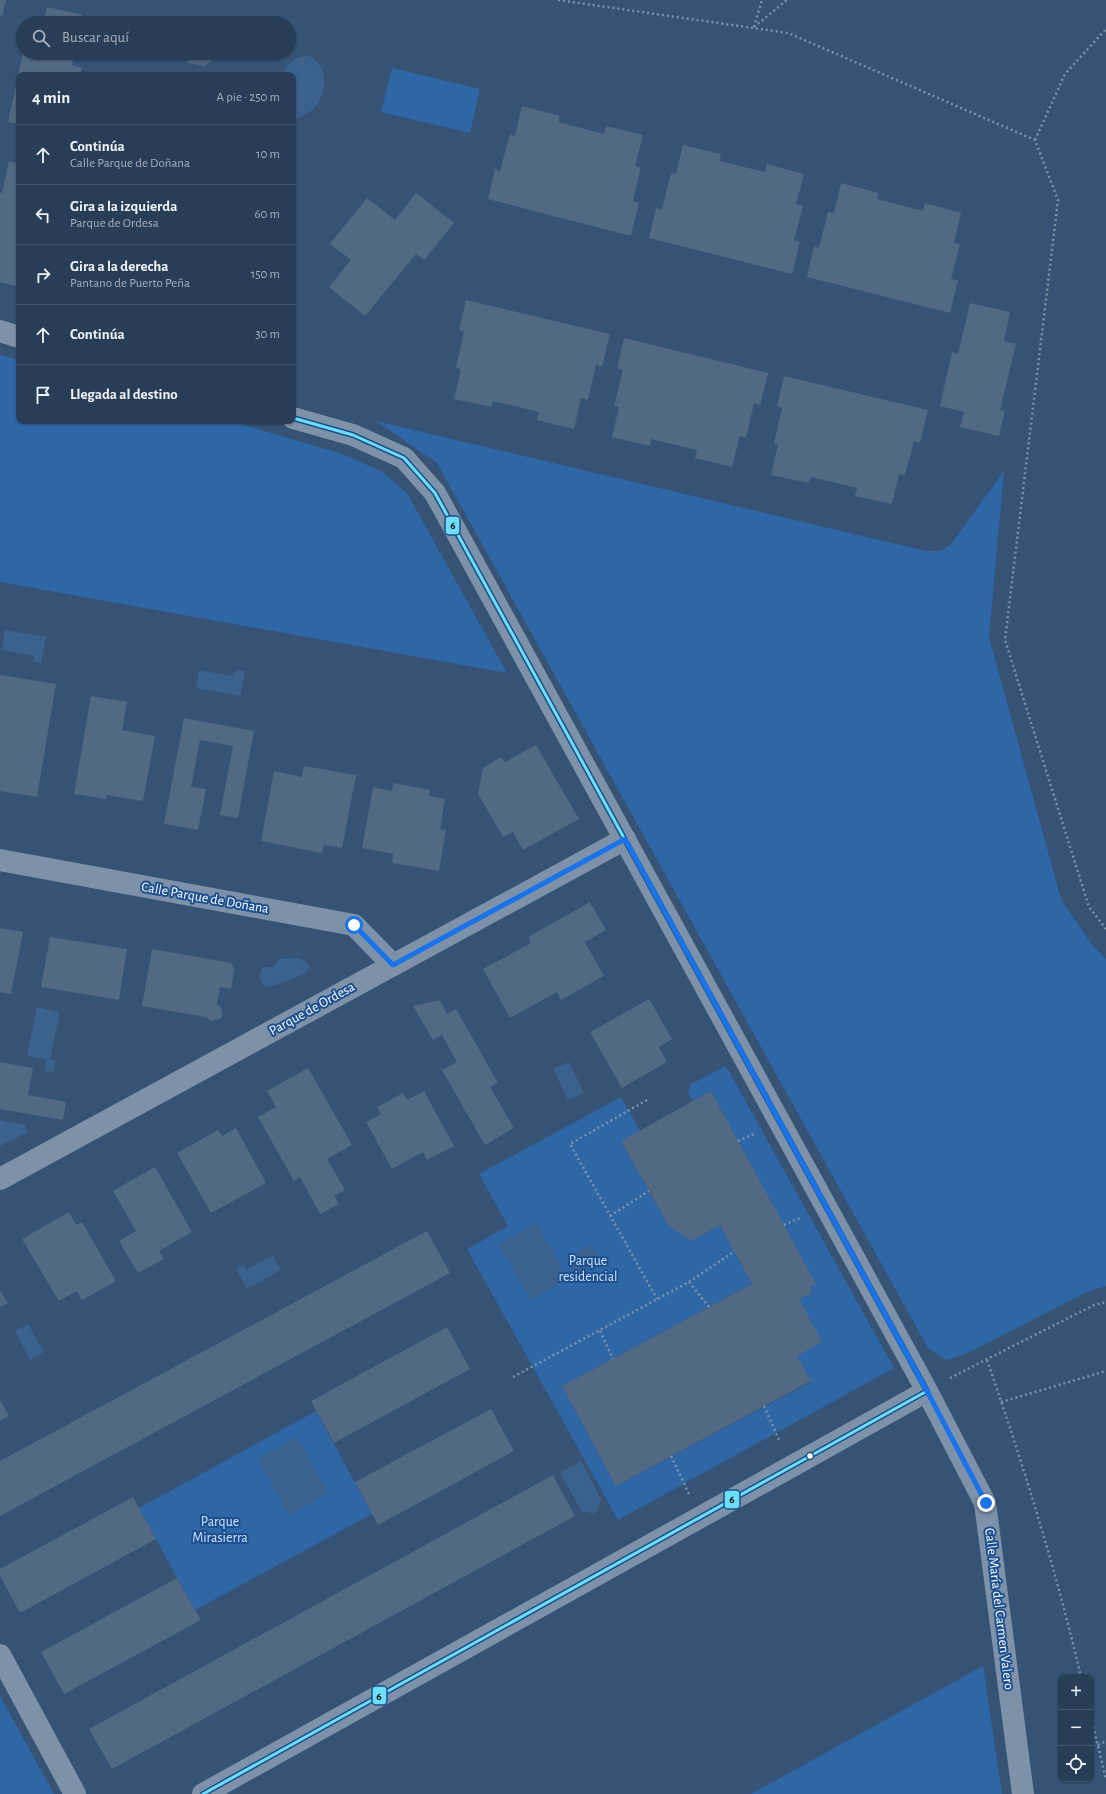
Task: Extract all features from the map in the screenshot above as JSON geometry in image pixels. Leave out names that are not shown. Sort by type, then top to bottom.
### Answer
[{"type":"street","points":[[0,331],[16,336]]},
{"type":"street","name":"Calle María del Carmen Valero","points":[[296,419],[353,435],[404,458],[435,493],[927,1391],[986,1503],[1023,1794]]},
{"type":"street","name":"Parque de Ordesa","points":[[0,1179],[625,839]]},
{"type":"street","name":"Calle Parque de Doñana","points":[[0,860],[354,925],[393,965]]},
{"type":"street","points":[[203,1794],[927,1391]]},
{"type":"street","points":[[0,1655],[74,1794]]},
{"type":"path","points":[[558,0],[788,32],[1035,140],[1058,200],[1004,640],[1089,907],[1106,929]]},
{"type":"path","points":[[754,28],[762,0]]},
{"type":"path","points":[[754,28],[787,0]]},
{"type":"path","points":[[1035,140],[1065,74],[1106,29]]},
{"type":"path","points":[[647,1100],[570,1144],[657,1300]]},
{"type":"path","points":[[610,1216],[649,1191]]},
{"type":"path","points":[[514,1377],[689,1282],[735,1251]]},
{"type":"path","points":[[689,1282],[709,1307]]},
{"type":"path","points":[[927,1391],[1094,1305],[1106,1302]]},
{"type":"path","points":[[600,1330],[613,1359]]},
{"type":"path","points":[[987,1360],[1015,1444],[1067,1618],[1080,1674]]},
{"type":"path","points":[[1001,1402],[1106,1371]]},
{"type":"path","points":[[764,1406],[791,1466]]},
{"type":"path","points":[[671,1456],[700,1517]]},
{"type":"path","points":[[1094,1729],[1106,1779]]},
{"type":"path","points":[[1098,1745],[1106,1741]]},
{"type":"green space","points":[[392,68],[480,89],[470,133],[381,112]]},
{"type":"green space","points":[[0,355],[16,359],[16,424],[240,424],[340,453],[381,471],[407,493],[507,673],[0,582]]},
{"type":"green space","points":[[376,421],[926,551],[940,551],[951,544],[1004,471],[989,637],[1061,899],[1090,942],[1106,959],[1106,1286],[1087,1292],[968,1353],[946,1360],[928,1348],[437,463]]},
{"type":"green space","name":"Parque residencial","points":[[726,1066],[894,1368],[618,1520],[467,1249],[508,1226],[479,1174],[621,1097],[640,1131],[621,1141],[668,1225],[691,1241],[720,1225],[752,1284],[562,1386],[616,1486],[811,1382],[797,1356],[799,1299],[813,1292],[810,1287],[815,1284],[711,1091],[693,1101],[688,1093],[691,1084]]},
{"type":"green space","name":"Parque Mirasierra","points":[[316,1411],[372,1514],[195,1610],[139,1508]]},
{"type":"green space","points":[[983,1666],[1002,1794],[751,1794]]},
{"type":"green space","points":[[0,1696],[54,1794],[0,1794]]},
{"type":"shaded area","points":[[306,55],[319,64],[324,77],[324,85],[323,93],[315,107],[305,115],[296,119],[296,72],[285,71],[286,67],[291,62]]},
{"type":"shaded area","points":[[5,630],[46,637],[41,663],[34,662],[34,656],[2,650]]},
{"type":"shaded area","points":[[199,670],[232,676],[238,670],[245,671],[240,696],[196,688]]},
{"type":"shaded area","points":[[298,958],[306,962],[309,966],[308,970],[302,975],[269,987],[264,985],[259,978],[262,967],[273,967],[278,959]]},
{"type":"shaded area","points":[[37,1007],[60,1012],[50,1059],[56,1061],[54,1072],[44,1071],[46,1060],[27,1056]]},
{"type":"shaded area","points":[[569,1062],[584,1093],[568,1100],[553,1069]]},
{"type":"shaded area","points":[[0,1120],[25,1125],[28,1132],[0,1146]]},
{"type":"shaded area","points":[[536,1223],[568,1279],[531,1300],[499,1244]]},
{"type":"shaded area","points":[[592,1245],[601,1261],[575,1275],[567,1258]]},
{"type":"shaded area","points":[[272,1255],[281,1270],[247,1289],[236,1269],[243,1265],[246,1270]]},
{"type":"shaded area","points":[[28,1324],[44,1352],[30,1360],[15,1331]]},
{"type":"shaded area","points":[[297,1437],[328,1493],[289,1515],[258,1459]]},
{"type":"shaded area","points":[[581,1461],[602,1501],[599,1503],[599,1508],[593,1514],[585,1511],[582,1512],[560,1473]]},
{"type":"building","points":[[0,0],[6,0],[2,16],[0,15]]},
{"type":"building","points":[[47,7],[83,15],[83,16],[45,16]]},
{"type":"building","points":[[21,60],[73,60],[72,65],[82,68],[81,72],[19,72]]},
{"type":"building","points":[[187,60],[213,60],[204,66],[189,63]]},
{"type":"building","points":[[16,85],[16,123],[8,122]]},
{"type":"building","points":[[522,106],[560,116],[558,122],[604,134],[606,126],[643,135],[635,166],[641,167],[633,201],[639,203],[631,236],[488,199],[495,169],[500,171],[510,134],[515,136]]},
{"type":"building","points":[[683,145],[721,154],[719,161],[765,172],[767,164],[804,174],[796,204],[803,206],[794,240],[800,242],[792,274],[649,238],[656,208],[662,209],[671,173],[676,174]]},
{"type":"building","points":[[9,161],[16,163],[16,286],[0,282],[0,193],[2,193]]},
{"type":"building","points":[[841,183],[878,193],[877,199],[923,211],[925,203],[961,213],[954,243],[960,244],[951,279],[958,280],[950,313],[807,277],[814,246],[819,248],[828,212],[834,213]]},
{"type":"building","points":[[416,193],[454,223],[424,260],[416,254],[365,316],[329,287],[351,260],[330,244],[367,198],[395,220]]},
{"type":"building","points":[[466,300],[610,334],[602,367],[596,365],[588,400],[581,398],[574,429],[537,420],[539,412],[493,401],[491,407],[454,399],[461,369],[456,368],[464,332],[459,330]]},
{"type":"building","points":[[970,303],[1010,312],[1004,341],[1016,344],[1000,410],[1005,411],[999,436],[960,427],[964,412],[940,406],[952,352],[958,354]]},
{"type":"building","points":[[624,338],[768,373],[760,405],[754,403],[746,438],[740,436],[732,467],[695,458],[697,450],[651,439],[650,446],[612,437],[619,407],[614,406],[623,370],[617,368]]},
{"type":"building","points":[[784,376],[928,410],[920,443],[914,441],[905,475],[899,474],[892,504],[855,496],[857,488],[811,477],[809,483],[771,475],[778,445],[774,443],[782,408],[777,406]]},
{"type":"building","points":[[0,675],[56,684],[37,797],[0,791]]},
{"type":"building","points":[[91,696],[127,702],[122,730],[155,736],[143,801],[107,795],[106,799],[74,794]]},
{"type":"building","points":[[184,718],[254,731],[238,818],[220,815],[233,746],[200,740],[191,787],[206,789],[198,830],[164,824]]},
{"type":"building","points":[[536,745],[579,819],[523,850],[513,832],[503,837],[478,794],[483,768],[501,757],[505,762]]},
{"type":"building","points":[[304,766],[356,775],[342,848],[324,845],[322,853],[261,841],[274,771],[302,777]]},
{"type":"building","points":[[393,783],[430,790],[429,796],[445,799],[440,829],[446,830],[439,871],[392,863],[393,854],[362,848],[373,787],[392,791]]},
{"type":"building","points":[[590,902],[606,930],[585,942],[604,976],[561,1000],[557,992],[510,1018],[483,969],[531,943],[528,937]]},
{"type":"building","points":[[0,928],[23,932],[11,994],[0,992]]},
{"type":"building","points":[[50,937],[127,949],[119,1000],[41,987]]},
{"type":"building","points":[[152,949],[231,963],[234,969],[231,989],[220,987],[217,1004],[221,1008],[223,1014],[220,1019],[211,1021],[206,1017],[142,1006]]},
{"type":"building","points":[[649,999],[672,1039],[659,1047],[667,1062],[622,1088],[590,1032]]},
{"type":"building","points":[[440,1000],[447,1014],[456,1009],[498,1083],[490,1087],[514,1128],[485,1145],[442,1070],[457,1062],[442,1035],[433,1040],[413,1006]]},
{"type":"building","points":[[0,1062],[33,1068],[28,1095],[66,1102],[63,1120],[0,1109]]},
{"type":"building","points":[[308,1068],[352,1145],[327,1159],[345,1190],[334,1196],[339,1204],[320,1214],[300,1177],[294,1181],[258,1117],[276,1107],[267,1091]]},
{"type":"building","points":[[424,1091],[454,1146],[427,1160],[423,1152],[392,1169],[366,1122],[381,1114],[377,1107],[403,1093],[407,1100]]},
{"type":"building","points":[[711,1091],[816,1284],[810,1287],[813,1292],[799,1299],[822,1342],[797,1356],[811,1381],[616,1486],[562,1386],[752,1284],[720,1225],[691,1241],[668,1225],[621,1141]]},
{"type":"building","points":[[236,1128],[266,1183],[211,1213],[177,1153],[218,1130],[222,1136]]},
{"type":"building","points":[[155,1167],[192,1232],[159,1251],[164,1259],[138,1273],[119,1241],[136,1231],[113,1191]]},
{"type":"building","points":[[69,1212],[76,1225],[82,1222],[116,1281],[82,1300],[77,1291],[59,1301],[22,1239]]},
{"type":"building","points":[[427,1231],[450,1273],[0,1516],[0,1461]]},
{"type":"building","points":[[0,1290],[8,1303],[0,1307]]},
{"type":"building","points":[[447,1327],[470,1369],[334,1443],[311,1401]]},
{"type":"building","points":[[0,1400],[9,1416],[0,1421]]},
{"type":"building","points":[[491,1409],[514,1451],[378,1525],[355,1482]]},
{"type":"building","points":[[553,1475],[575,1516],[112,1769],[89,1729]]},
{"type":"building","points":[[133,1497],[156,1539],[20,1613],[0,1576],[0,1569]]},
{"type":"building","points":[[177,1578],[201,1620],[64,1694],[41,1652]]},
{"type":"transit line","name":"6","points":[[203,1794],[927,1391],[435,493],[404,458],[353,435],[296,419]]},
{"type":"route","points":[[354,925],[393,965],[625,839],[927,1391],[986,1503]]}]
